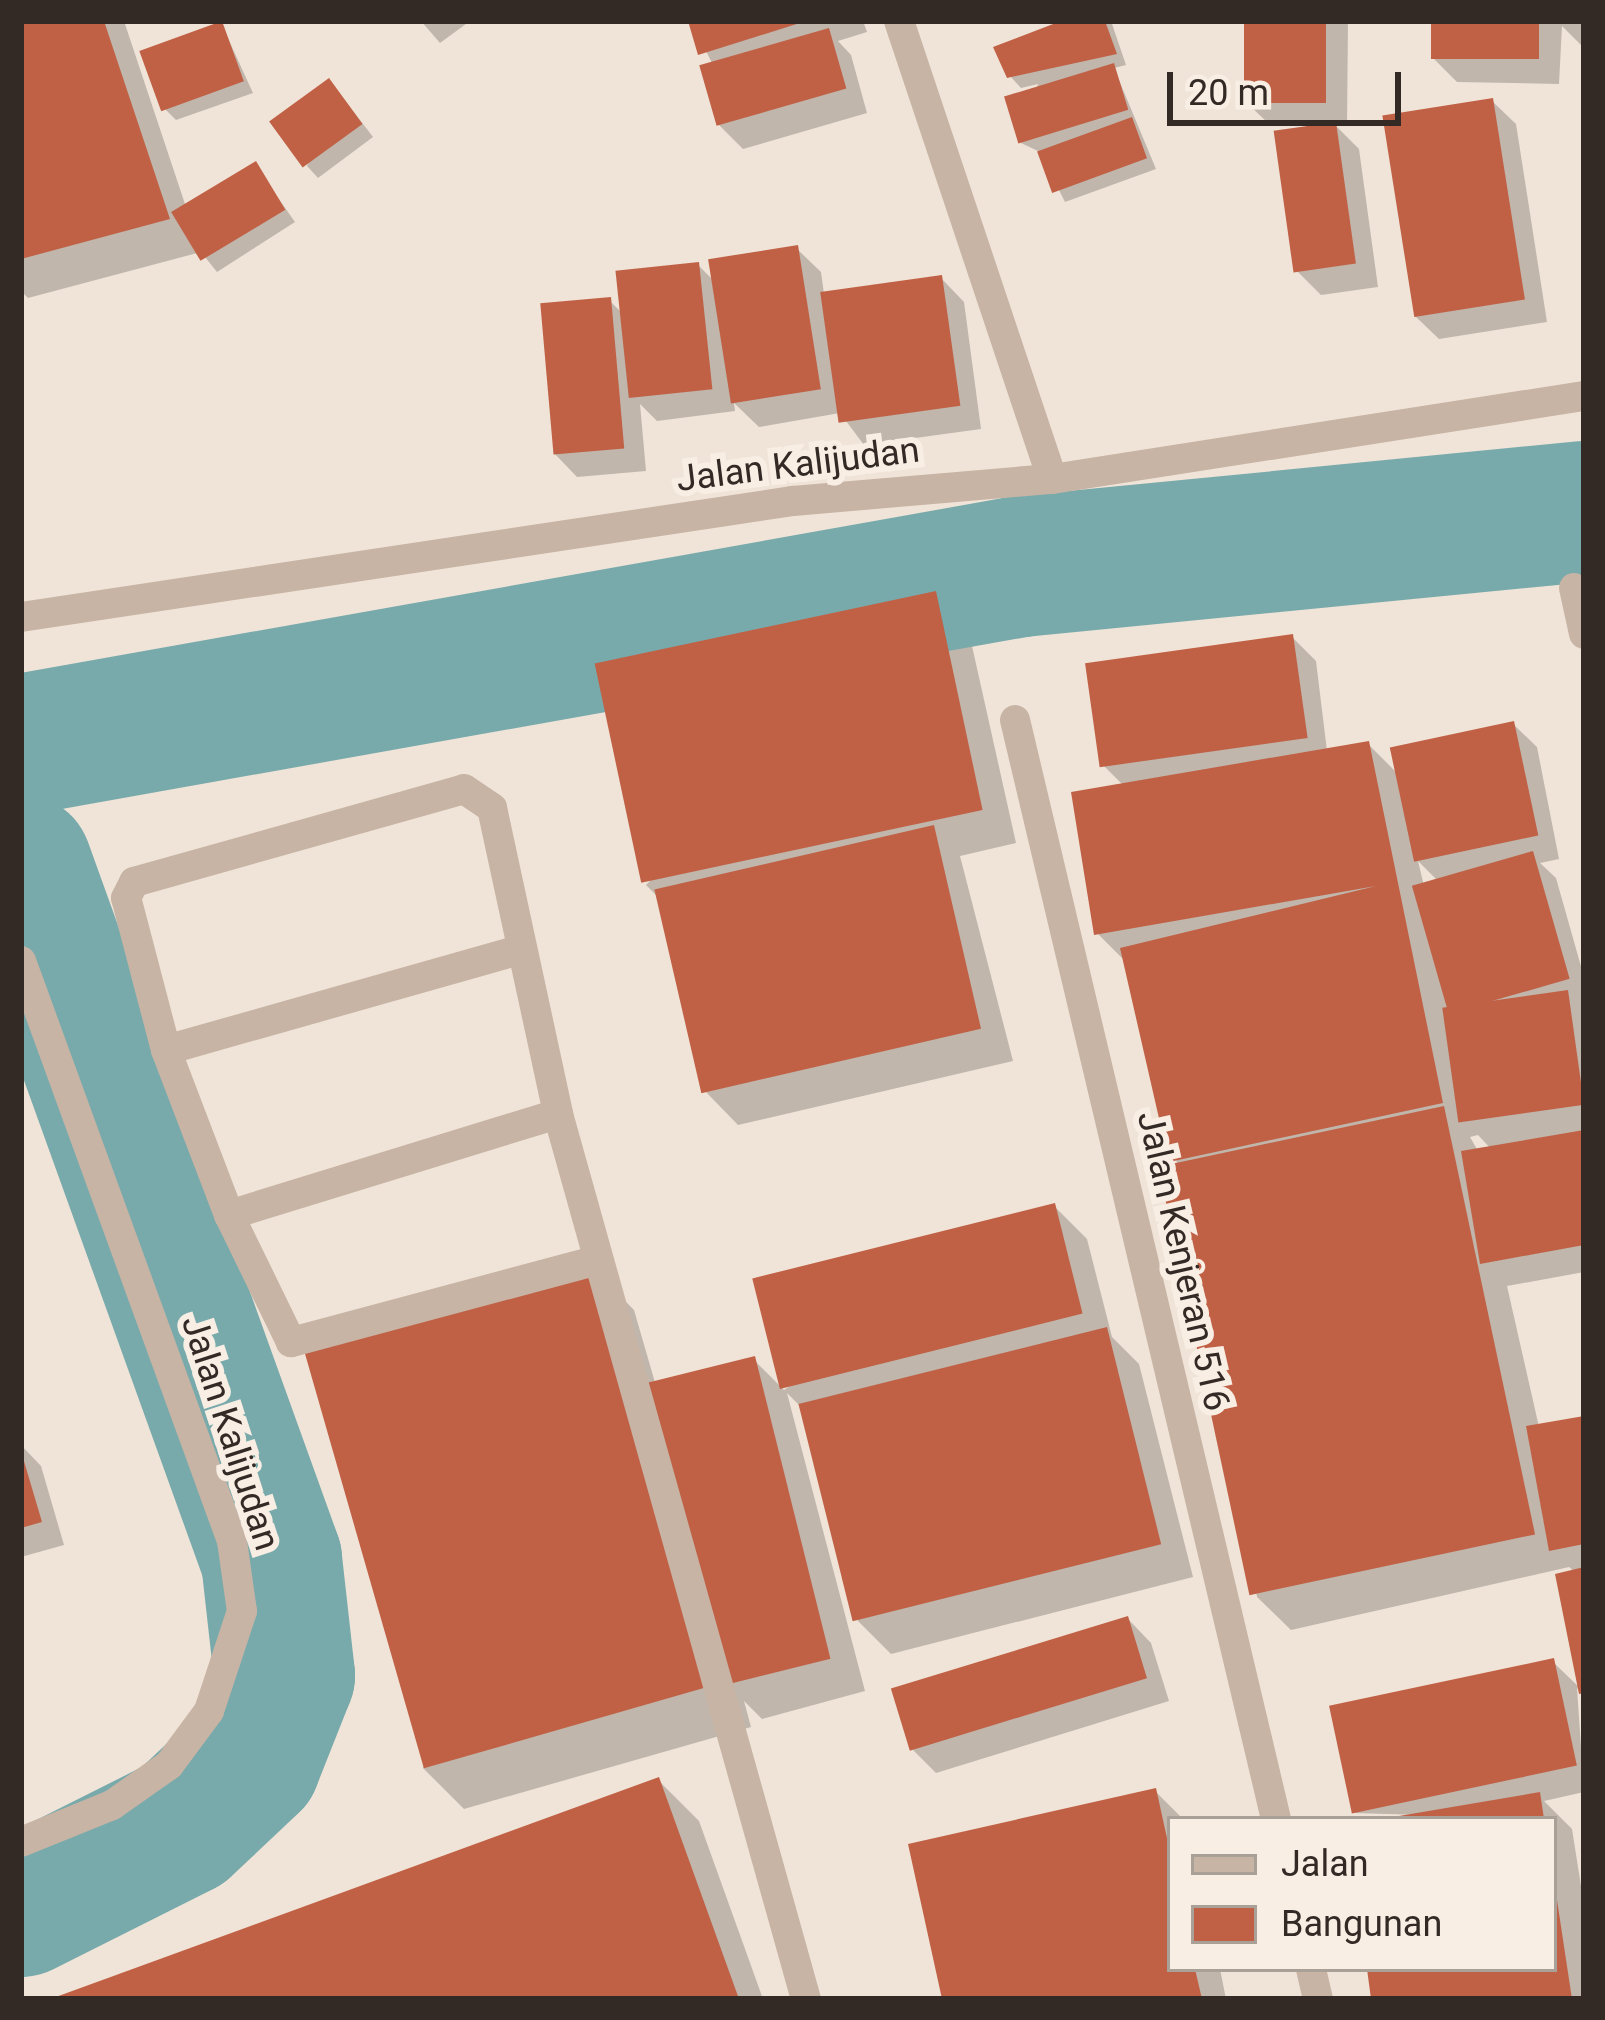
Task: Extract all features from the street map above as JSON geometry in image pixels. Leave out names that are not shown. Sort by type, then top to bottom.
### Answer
[{"type":"street","points":[[898,21],[1052,479]]},
{"type":"street","name":"Jalan Kalijudan","points":[[21,617],[793,500],[1052,479],[1584,396]]},
{"type":"street","points":[[1574,588],[1584,634]]},
{"type":"street","name":"Jalan Kenjeran 516","points":[[1015,720],[1275,1816]]},
{"type":"street","points":[[598,1260],[300,1346],[286,1336],[229,1215],[166,1050],[126,898],[150,873],[464,789],[492,808],[518,950],[557,1114],[806,1999]]},
{"type":"street","points":[[166,1050],[518,950]]},
{"type":"street","name":"Jalan Kalijudan","points":[[21,962],[232,1541],[242,1611],[209,1711],[169,1765],[112,1805],[21,1842]]},
{"type":"street","points":[[229,1215],[557,1114]]},
{"type":"building","points":[[21,21],[104,21],[170,219],[21,259]]},
{"type":"building","points":[[222,21],[244,81],[161,111],[139,51]]},
{"type":"building","points":[[688,21],[803,21],[803,22],[698,55]]},
{"type":"building","points":[[1061,21],[1105,21],[1117,54],[1007,78],[993,47]]},
{"type":"building","points":[[1244,21],[1326,21],[1326,103],[1244,103]]},
{"type":"building","points":[[1431,21],[1539,21],[1539,59],[1431,59]]},
{"type":"building","points":[[829,28],[846,89],[717,126],[699,65]]},
{"type":"building","points":[[1114,63],[1128,110],[1018,143],[1004,97]]},
{"type":"building","points":[[329,78],[363,124],[303,168],[269,121]]},
{"type":"building","points":[[1493,98],[1525,299],[1414,317],[1382,116]]},
{"type":"building","points":[[1132,117],[1147,158],[1052,193],[1037,152]]},
{"type":"building","points":[[1336,122],[1356,264],[1294,272],[1274,131]]},
{"type":"building","points":[[256,161],[285,210],[200,261],[171,212]]},
{"type":"building","points":[[798,245],[821,389],[731,403],[708,259]]},
{"type":"building","points":[[699,262],[712,389],[629,398],[615,271]]},
{"type":"building","points":[[942,275],[960,406],[839,423],[820,292]]},
{"type":"building","points":[[611,297],[624,448],[554,455],[540,303]]},
{"type":"building","points":[[936,591],[983,810],[641,883],[595,664]]},
{"type":"building","points":[[1293,634],[1308,738],[1100,767],[1085,663]]},
{"type":"building","points":[[1514,721],[1538,835],[1414,862],[1390,747]]},
{"type":"building","points":[[1369,741],[1443,1103],[1169,1162],[1120,948],[1376,886],[1094,935],[1071,792]]},
{"type":"building","points":[[934,825],[981,1029],[701,1093],[654,890]]},
{"type":"building","points":[[1533,851],[1570,979],[1449,1014],[1412,886]]},
{"type":"building","points":[[1568,990],[1584,1105],[1458,1123],[1442,1008]]},
{"type":"building","points":[[1444,1106],[1535,1534],[1249,1595],[1158,1167]]},
{"type":"building","points":[[1584,1130],[1584,1245],[1480,1264],[1461,1151]]},
{"type":"building","points":[[1055,1203],[1083,1314],[780,1389],[752,1278]]},
{"type":"building","points":[[594,1266],[714,1685],[424,1768],[304,1349]]},
{"type":"building","points":[[1107,1327],[1161,1544],[853,1621],[798,1404]]},
{"type":"building","points":[[755,1356],[830,1659],[722,1686],[646,1383]]},
{"type":"building","points":[[1584,1416],[1584,1544],[1549,1551],[1526,1426]]},
{"type":"building","points":[[21,1451],[42,1522],[21,1528]]},
{"type":"building","points":[[1584,1567],[1584,1693],[1579,1694],[1555,1574]]},
{"type":"building","points":[[1128,1616],[1147,1678],[910,1751],[891,1689]]},
{"type":"building","points":[[1554,1658],[1577,1766],[1352,1813],[1329,1706]]},
{"type":"building","points":[[659,1777],[739,1999],[53,1999],[53,1998]]},
{"type":"building","points":[[1156,1788],[1167,1838],[1167,1972],[1196,1972],[1202,1999],[942,1999],[908,1844]]},
{"type":"building","points":[[1540,1792],[1544,1816],[1399,1816]]},
{"type":"building","points":[[1557,1900],[1572,1999],[1371,1999],[1367,1972],[1557,1972]]},
{"type":"waterway","points":[[21,744],[1020,566],[1584,511]]},
{"type":"waterway","points":[[21,865],[271,1559],[284,1675],[250,1761],[182,1825],[21,1906]]}]
